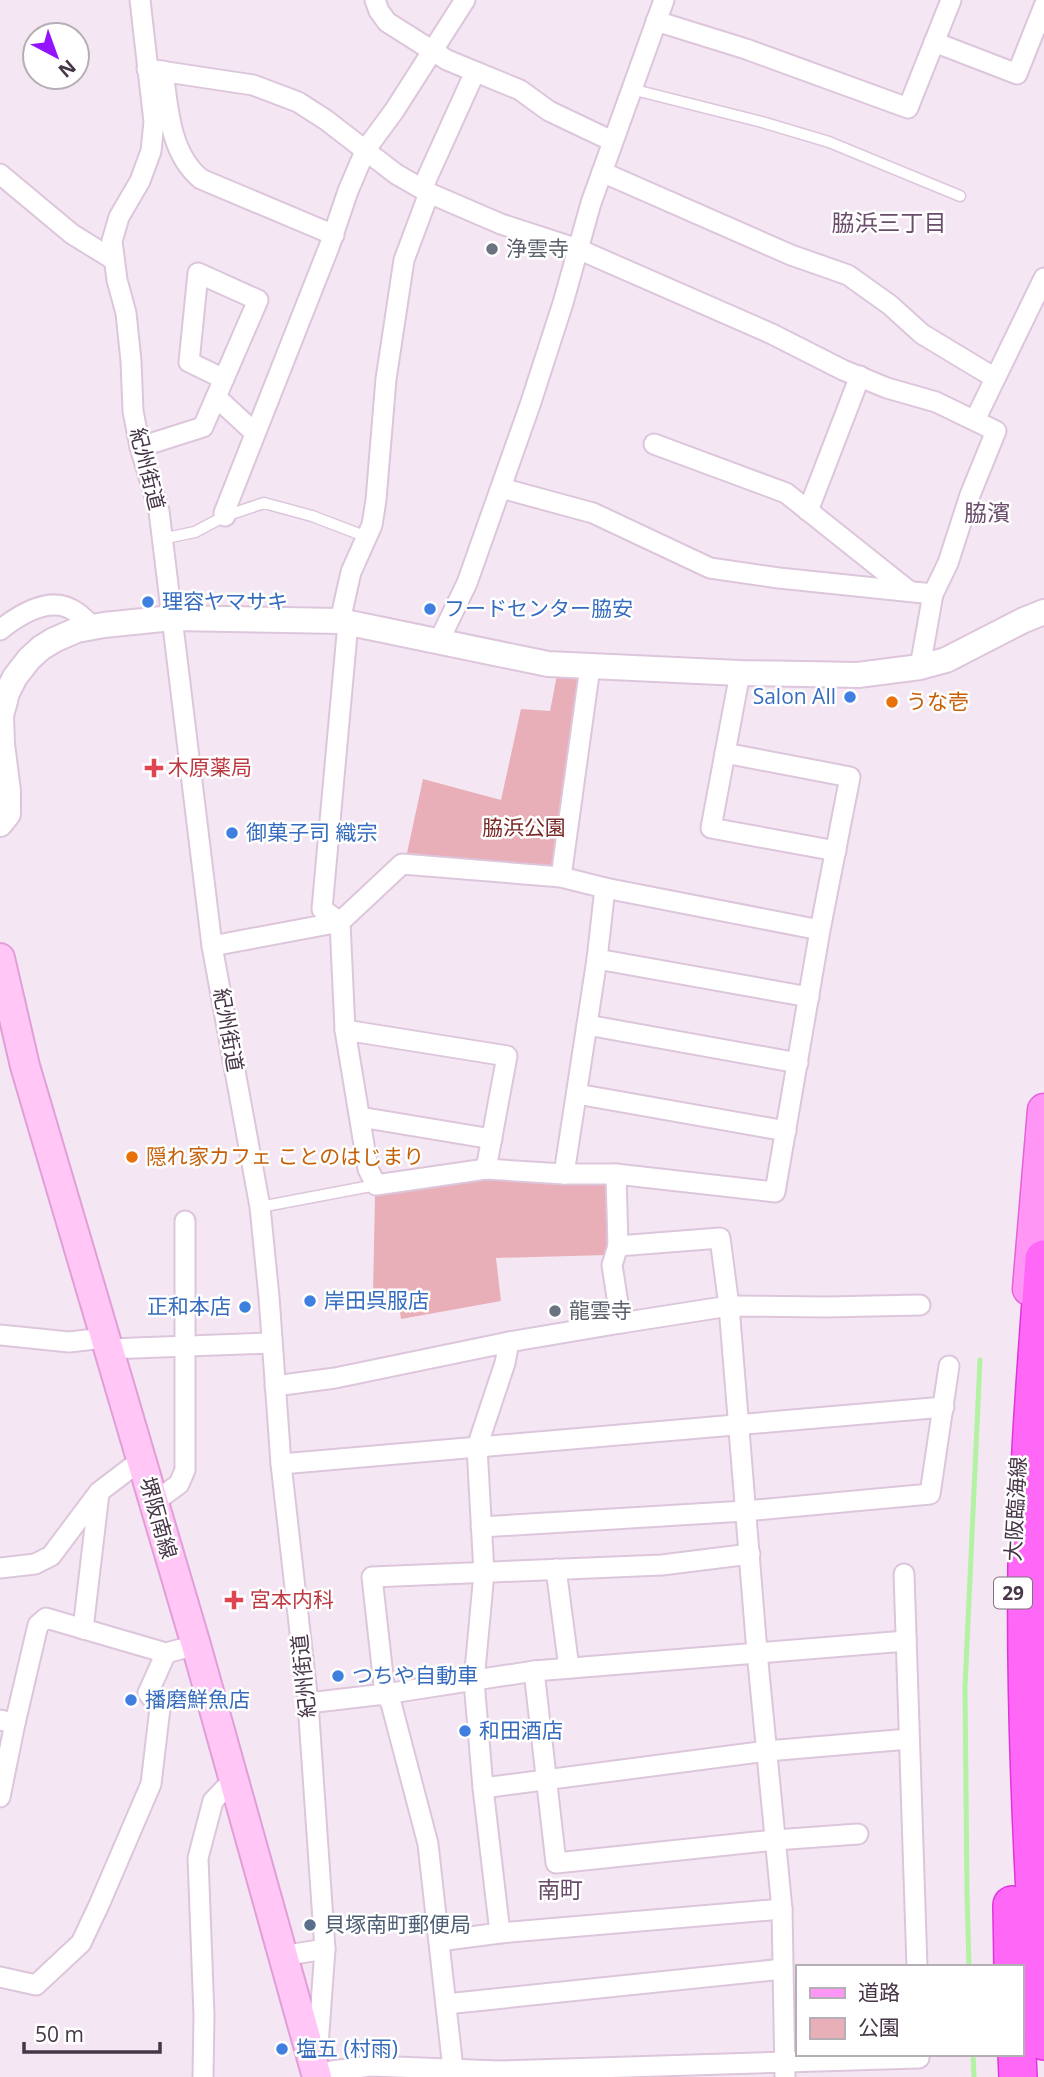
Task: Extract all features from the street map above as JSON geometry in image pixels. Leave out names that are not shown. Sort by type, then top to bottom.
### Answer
[{"type":"highway","points":[[1044,1259],[1035,1384],[1027,1577],[1034,1894],[1044,2041]]},
{"type":"highway","points":[[1013,1965],[1011,1924],[1018,1781]]},
{"type":"highway","points":[[1017,2056],[1018,2077]]},
{"type":"main road","name":"堺阪南線","points":[[0,958],[25,1066],[196,1644],[316,2075]]},
{"type":"main road","name":"大阪臨海線","points":[[1023,1965],[1013,1577],[1029,1277],[1044,1110]]},
{"type":"main road","name":"大阪臨海線","points":[[1023,1975],[1033,2077]]},
{"type":"street","name":"紀州街道","points":[[140,0],[155,70],[151,151],[140,181],[119,217],[111,241],[126,313],[133,411],[140,447],[159,511],[212,946],[260,1207],[281,1464],[308,1703],[325,1949],[316,2075]]},
{"type":"street","points":[[375,0],[387,22],[447,60],[520,90],[550,111],[612,141]]},
{"type":"street","points":[[225,516],[366,149],[394,111],[465,0]]},
{"type":"street","points":[[438,643],[467,583],[501,488],[530,405],[612,141],[664,0]]},
{"type":"street","points":[[656,21],[746,49],[908,108],[951,0]]},
{"type":"street","points":[[934,42],[1017,74],[1044,6]]},
{"type":"street","points":[[334,234],[194,174],[180,152],[155,70],[253,85],[298,102],[366,149],[396,174],[426,191],[501,224],[578,249],[887,388],[936,402],[996,431],[970,495],[948,564],[933,594],[920,667]]},
{"type":"street","points":[[475,72],[426,191],[404,260],[386,379],[376,500],[372,524],[351,572],[344,622],[323,909],[340,922],[345,1030],[368,1169],[376,1185],[486,1169],[616,1174],[775,1192],[820,930],[850,777],[724,753]]},
{"type":"street","points":[[602,172],[792,255],[848,275],[890,305],[922,334],[995,378]]},
{"type":"street","points":[[0,174],[72,234],[114,260]]},
{"type":"street","points":[[140,447],[203,427],[224,379],[258,300],[198,273],[189,362],[224,379]]},
{"type":"street","points":[[975,420],[1044,278]]},
{"type":"street","points":[[808,511],[860,376]]},
{"type":"street","points":[[216,397],[255,433]]},
{"type":"street","points":[[654,444],[786,493],[909,591]]},
{"type":"street","points":[[501,488],[593,513],[710,568],[933,594]]},
{"type":"street","points":[[0,630],[35,607],[57,605],[74,610],[93,627]]},
{"type":"street","points":[[0,824],[8,814],[1,716],[8,692],[15,677],[41,648],[77,630],[172,618],[344,622],[548,664],[740,673],[858,675],[920,667],[946,660],[1044,612]]},
{"type":"street","points":[[561,877],[590,667]]},
{"type":"street","points":[[740,673],[711,828],[836,850]]},
{"type":"street","points":[[212,946],[340,922],[401,864],[561,877],[820,930]]},
{"type":"street","points":[[565,1174],[606,888]]},
{"type":"street","points":[[597,958],[809,997]]},
{"type":"street","points":[[587,1025],[797,1063]]},
{"type":"street","points":[[345,1030],[507,1056],[486,1169]]},
{"type":"street","points":[[577,1094],[786,1131]]},
{"type":"street","points":[[360,1117],[492,1139]]},
{"type":"street","points":[[616,1174],[618,1246],[612,1265],[621,1323]]},
{"type":"street","points":[[153,1503],[179,1484],[185,1470],[185,1221]]},
{"type":"street","points":[[618,1246],[720,1238],[740,1424],[757,1652],[782,1909],[785,2069]]},
{"type":"street","points":[[275,1385],[335,1378],[509,1342],[729,1306],[920,1305]]},
{"type":"street","points":[[0,1335],[69,1342],[186,1347],[271,1343]]},
{"type":"street","points":[[500,1933],[474,1681],[484,1573],[477,1447],[505,1363],[509,1342]]},
{"type":"street","points":[[481,1527],[745,1511],[930,1494],[949,1366]]},
{"type":"street","points":[[281,1464],[944,1407]]},
{"type":"street","points":[[0,1568],[35,1564],[51,1556],[99,1492],[141,1460]]},
{"type":"street","points":[[83,1629],[99,1492]]},
{"type":"street","points":[[453,2069],[428,1844],[391,1703],[385,1695],[372,1577],[662,1565],[750,1554]]},
{"type":"street","points":[[556,1569],[569,1668]]},
{"type":"street","points":[[904,1574],[916,1965]]},
{"type":"street","points":[[0,1797],[8,1722],[38,1625],[46,1618],[166,1653],[196,1644]]},
{"type":"street","points":[[308,1703],[385,1695],[534,1671],[906,1641]]},
{"type":"street","points":[[0,1977],[36,1985],[80,1943],[151,1784],[160,1708],[148,1693],[166,1653]]},
{"type":"street","points":[[534,1671],[556,1863],[858,1834]]},
{"type":"street","points":[[483,1788],[767,1751],[909,1739]]},
{"type":"street","points":[[204,2077],[198,1858],[212,1801],[232,1780]]},
{"type":"street","points":[[439,1941],[500,1933],[782,1909]]},
{"type":"street","points":[[282,1956],[325,1949]]},
{"type":"street","points":[[446,2004],[783,1969]]},
{"type":"street","points":[[316,2075],[371,2066],[453,2069],[499,2074],[785,2069],[919,2056]]},
{"type":"lane","points":[[631,89],[829,142],[960,196]]},
{"type":"lane","points":[[161,539],[195,532],[225,516],[264,503],[312,516],[367,537]]},
{"type":"lane","points":[[260,1207],[376,1185]]},
{"type":"green space","name":"脇浜公園","points":[[557,675],[582,675],[554,868],[407,853],[423,779],[501,800],[521,709],[550,711]]},
{"type":"green space","points":[[484,1179],[606,1182],[607,1255],[496,1258],[501,1301],[401,1319],[397,1291],[373,1294],[375,1195]]},
{"type":"waterway","points":[[969,1965],[965,1687],[980,1360]]},
{"type":"waterway","points":[[973,2056],[974,2077]]},
{"type":"place","name":"浄雲寺","points":[[492,249]]},
{"type":"place","name":"理容ヤマサキ","points":[[148,602]]},
{"type":"place","name":"フードセンター脇安","points":[[430,609]]},
{"type":"place","name":"Salon All","points":[[850,697]]},
{"type":"place","name":"うな壱","points":[[892,702]]},
{"type":"place","name":"木原薬局","points":[[154,768]]},
{"type":"place","name":"御菓子司 織宗","points":[[232,833]]},
{"type":"place","name":"隠れ家カフェ ことのはじまり","points":[[132,1157]]},
{"type":"place","name":"岸田呉服店","points":[[310,1301]]},
{"type":"place","name":"正和本店","points":[[245,1307]]},
{"type":"place","name":"龍雲寺","points":[[555,1311]]},
{"type":"place","name":"宮本内科","points":[[234,1600]]},
{"type":"place","name":"つちや自動車","points":[[338,1676]]},
{"type":"place","name":"播磨鮮魚店","points":[[131,1700]]},
{"type":"place","name":"和田酒店","points":[[465,1731]]},
{"type":"place","name":"貝塚南町郵便局","points":[[310,1925]]},
{"type":"place","name":"塩五 (村雨)","points":[[282,2049]]},
{"type":"district","name":"脇浜三丁目","points":[[889,223]]},
{"type":"district","name":"脇濱","points":[[987,513]]},
{"type":"district","name":"南町","points":[[560,1890]]}]
